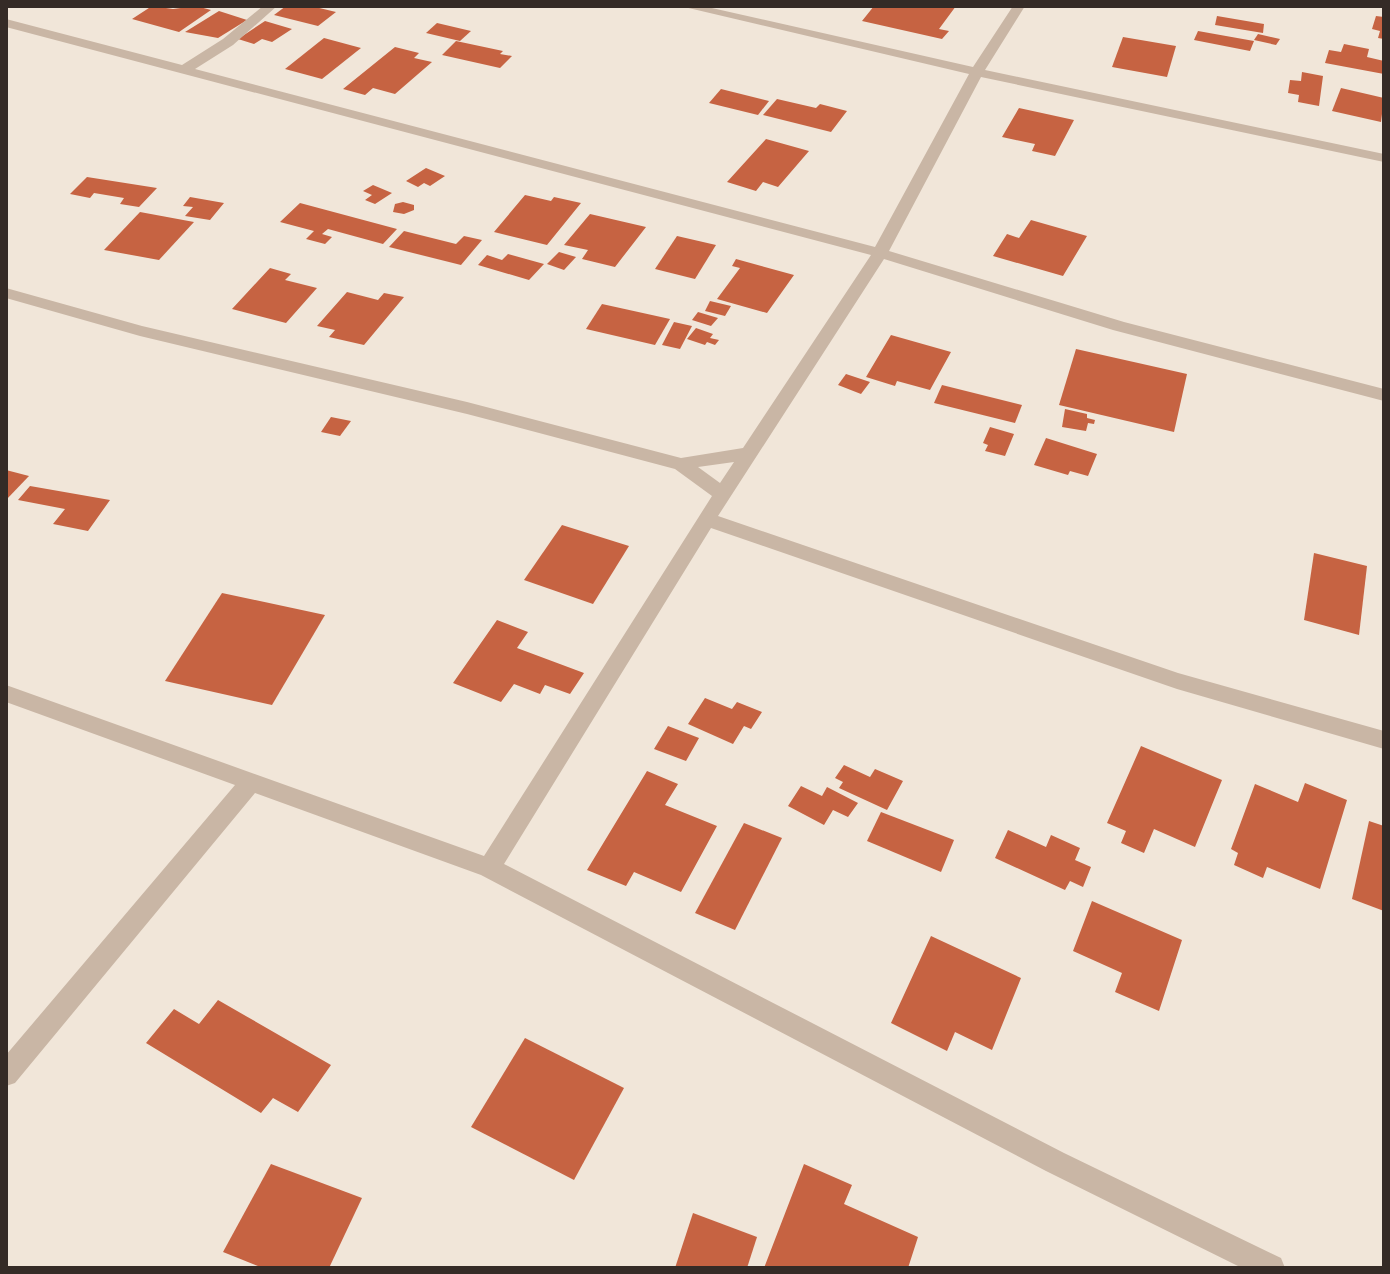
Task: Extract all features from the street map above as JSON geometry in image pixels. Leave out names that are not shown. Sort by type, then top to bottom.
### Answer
[{"type":"street","points":[[184,70],[228,42],[271,6]]},
{"type":"street","points":[[686,6],[977,72],[1384,158]]},
{"type":"street","points":[[489,868],[706,519],[880,253],[977,72],[1019,6]]},
{"type":"street","points":[[6,23],[880,253],[1119,326],[1384,395]]},
{"type":"street","points":[[6,293],[140,331],[467,408],[681,464],[722,494]]},
{"type":"street","points":[[681,464],[749,453]]},
{"type":"street","points":[[706,519],[1177,681],[1384,740]]},
{"type":"street","points":[[6,693],[489,868],[1055,1162],[1271,1268]]},
{"type":"street","points":[[6,1074],[251,782]]},
{"type":"building","points":[[152,6],[173,9],[196,6],[211,10],[179,32],[132,19]]},
{"type":"building","points":[[286,6],[311,6],[336,12],[318,26],[274,15]]},
{"type":"building","points":[[874,6],[956,6],[939,29],[949,31],[942,39],[862,21]]},
{"type":"building","points":[[219,11],[247,20],[218,38],[185,32]]},
{"type":"building","points":[[1217,16],[1264,24],[1263,33],[1215,25]]},
{"type":"building","points":[[1376,16],[1384,17],[1384,39],[1378,38],[1380,31],[1372,29]]},
{"type":"building","points":[[265,21],[292,29],[272,42],[262,39],[254,44],[238,39]]},
{"type":"building","points":[[437,23],[471,31],[460,41],[426,33]]},
{"type":"building","points":[[1198,31],[1254,41],[1250,51],[1194,40]]},
{"type":"building","points":[[1258,34],[1280,39],[1276,45],[1254,40]]},
{"type":"building","points":[[1123,37],[1176,46],[1167,77],[1112,67]]},
{"type":"building","points":[[324,38],[361,48],[322,79],[285,69]]},
{"type":"building","points":[[456,41],[503,51],[500,54],[512,56],[500,68],[442,55]]},
{"type":"building","points":[[1344,44],[1369,49],[1367,57],[1384,61],[1384,74],[1325,63],[1329,50],[1341,52]]},
{"type":"building","points":[[395,47],[419,53],[414,58],[432,62],[395,94],[373,88],[365,95],[343,89]]},
{"type":"building","points":[[1302,72],[1323,76],[1319,106],[1298,102],[1299,95],[1288,93],[1290,80],[1301,81]]},
{"type":"building","points":[[1341,88],[1384,98],[1381,122],[1332,111]]},
{"type":"building","points":[[721,89],[769,101],[758,115],[709,103]]},
{"type":"building","points":[[777,99],[847,111],[831,132],[763,115]]},
{"type":"building","points":[[1019,108],[1074,120],[1055,156],[1032,151],[1035,144],[1002,137]]},
{"type":"building","points":[[766,139],[809,151],[778,187],[763,182],[756,191],[727,182]]},
{"type":"building","points":[[426,168],[445,176],[430,186],[424,183],[418,187],[406,181]]},
{"type":"building","points":[[87,177],[157,188],[139,207],[120,204],[124,198],[94,193],[90,198],[70,194]]},
{"type":"building","points":[[373,185],[392,193],[375,204],[365,200],[372,195],[363,191]]},
{"type":"building","points":[[525,195],[581,203],[547,245],[494,232]]},
{"type":"building","points":[[190,197],[224,203],[210,220],[185,216],[193,207],[183,206]]},
{"type":"building","points":[[403,202],[414,205],[414,210],[404,214],[393,212],[395,204]]},
{"type":"building","points":[[300,203],[397,229],[383,244],[328,229],[322,234],[332,237],[325,244],[306,239],[314,231],[280,222]]},
{"type":"building","points":[[140,212],[194,222],[159,260],[104,250]]},
{"type":"building","points":[[590,214],[646,227],[615,267],[582,259],[588,250],[564,245]]},
{"type":"building","points":[[1031,220],[1087,236],[1063,276],[993,256],[1007,234],[1019,238]]},
{"type":"building","points":[[404,231],[456,244],[464,236],[482,240],[461,265],[389,247]]},
{"type":"building","points":[[677,236],[716,245],[695,279],[655,269]]},
{"type":"building","points":[[559,252],[576,257],[564,270],[547,264]]},
{"type":"building","points":[[508,254],[544,264],[529,280],[478,265],[487,255],[502,260]]},
{"type":"building","points":[[736,259],[794,275],[767,313],[717,299],[740,268],[732,266]]},
{"type":"building","points":[[270,268],[291,274],[285,280],[317,288],[286,323],[232,309]]},
{"type":"building","points":[[347,292],[378,300],[384,293],[404,297],[364,345],[329,337],[335,330],[317,326]]},
{"type":"building","points":[[710,301],[731,306],[725,316],[705,311]]},
{"type":"building","points":[[602,304],[670,319],[655,345],[586,329]]},
{"type":"building","points":[[698,312],[718,318],[711,326],[692,320]]},
{"type":"building","points":[[674,322],[692,326],[680,349],[662,345]]},
{"type":"building","points":[[696,328],[713,334],[710,338],[719,340],[715,345],[707,342],[705,345],[687,339]]},
{"type":"building","points":[[891,335],[951,352],[930,390],[897,381],[895,386],[866,377]]},
{"type":"building","points":[[1076,349],[1187,374],[1174,432],[1059,405]]},
{"type":"building","points":[[846,374],[870,382],[861,394],[838,385]]},
{"type":"building","points":[[942,385],[1022,405],[1015,423],[934,403]]},
{"type":"building","points":[[1065,409],[1087,414],[1087,418],[1095,420],[1094,424],[1088,423],[1086,431],[1062,427]]},
{"type":"building","points":[[331,417],[351,421],[340,436],[321,432]]},
{"type":"building","points":[[990,427],[1014,434],[1005,456],[985,451],[988,445],[983,443]]},
{"type":"building","points":[[1046,438],[1097,454],[1088,476],[1070,471],[1068,475],[1034,465]]},
{"type":"building","points":[[6,470],[29,476],[6,500]]},
{"type":"building","points":[[30,486],[110,500],[88,531],[53,524],[65,509],[18,500]]},
{"type":"building","points":[[562,525],[629,546],[593,604],[524,580]]},
{"type":"building","points":[[1314,553],[1367,566],[1359,635],[1304,620]]},
{"type":"building","points":[[222,593],[325,615],[272,705],[165,681]]},
{"type":"building","points":[[497,620],[528,632],[517,648],[584,673],[570,694],[545,685],[540,694],[514,684],[501,702],[453,683]]},
{"type":"building","points":[[705,698],[732,709],[737,702],[762,712],[751,729],[744,726],[733,744],[688,724]]},
{"type":"building","points":[[668,726],[699,738],[686,761],[654,749]]},
{"type":"building","points":[[1141,746],[1222,780],[1195,847],[1154,829],[1144,853],[1121,843],[1126,831],[1107,823]]},
{"type":"building","points":[[844,765],[870,777],[875,769],[903,781],[887,810],[839,788],[843,782],[835,778]]},
{"type":"building","points":[[647,771],[678,784],[665,805],[717,826],[681,892],[634,872],[626,886],[587,870]]},
{"type":"building","points":[[1305,783],[1347,800],[1320,889],[1267,867],[1263,878],[1234,865],[1238,853],[1231,849],[1255,784],[1298,802]]},
{"type":"building","points":[[801,786],[822,796],[827,787],[858,803],[848,817],[833,810],[824,825],[788,806]]},
{"type":"building","points":[[881,812],[954,840],[941,872],[867,841]]},
{"type":"building","points":[[1369,821],[1384,826],[1384,911],[1352,899]]},
{"type":"building","points":[[744,823],[782,838],[735,930],[695,913]]},
{"type":"building","points":[[1008,830],[1046,847],[1051,835],[1080,848],[1075,860],[1091,867],[1083,887],[1070,881],[1065,890],[995,858]]},
{"type":"building","points":[[1092,901],[1182,940],[1159,1011],[1115,992],[1122,973],[1073,951]]},
{"type":"building","points":[[931,936],[1021,978],[992,1050],[955,1032],[947,1051],[891,1023]]},
{"type":"building","points":[[218,1000],[331,1065],[298,1112],[273,1098],[261,1113],[146,1043],[174,1009],[199,1024]]},
{"type":"building","points":[[525,1038],[624,1088],[574,1180],[471,1127]]},
{"type":"building","points":[[271,1164],[362,1198],[329,1268],[263,1268],[223,1252]]},
{"type":"building","points":[[804,1164],[852,1185],[844,1204],[918,1237],[908,1268],[764,1268]]},
{"type":"building","points":[[693,1213],[757,1237],[747,1268],[675,1268]]}]
